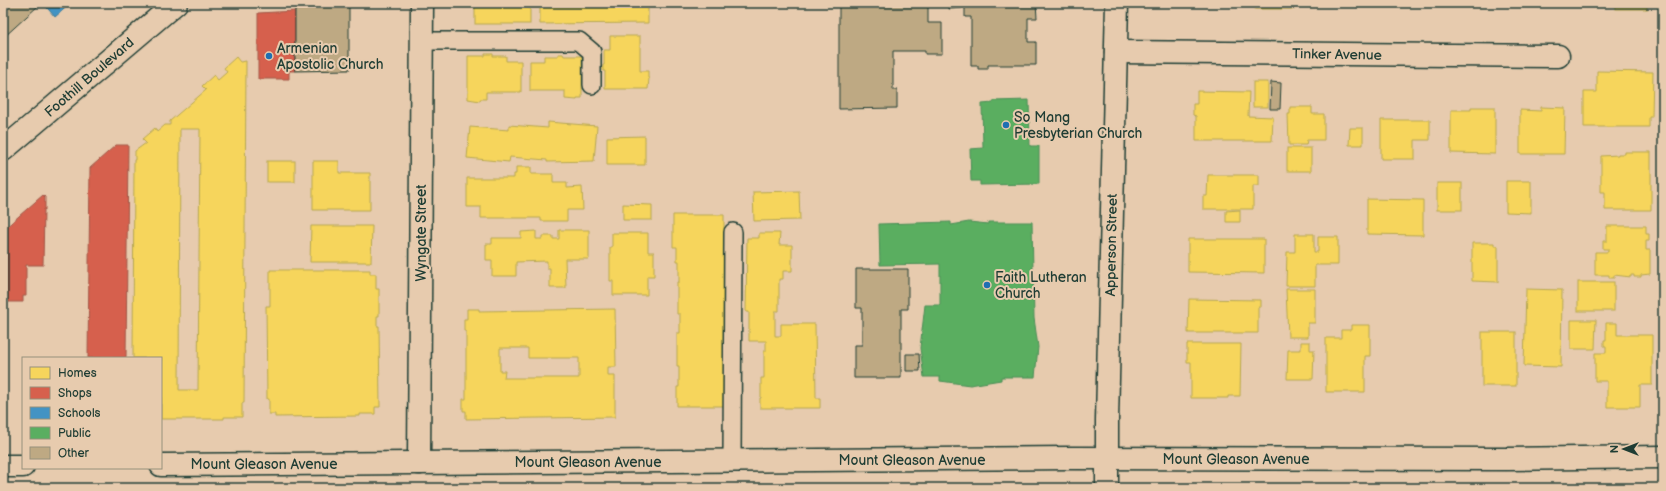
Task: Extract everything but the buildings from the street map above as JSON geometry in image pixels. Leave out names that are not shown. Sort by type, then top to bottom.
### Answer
[{"type":"street","name":"Foothill Boulevard","points":[[3,150],[176,3]]},
{"type":"street","name":"Wyngate Street","points":[[419,463],[422,3]]},
{"type":"street","name":"Apperson Street","points":[[1107,488],[1106,458],[1117,3]]},
{"type":"street","name":"Tinker Avenue","points":[[1116,52],[1558,56]]},
{"type":"street","name":"Mount Gleason Avenue","points":[[162,465],[1106,458],[1507,459],[1663,457]]},
{"type":"street","points":[[3,466],[22,466]]},
{"type":"lane","points":[[422,41],[579,41],[592,52],[592,84]]},
{"type":"lane","points":[[732,461],[733,232]]},
{"type":"place","name":"Armenian Apostolic Church","points":[[269,56]]},
{"type":"place","name":"So Mang Presbyterian Church","points":[[1006,125]]},
{"type":"place","name":"Faith Lutheran Church","points":[[987,285]]}]
